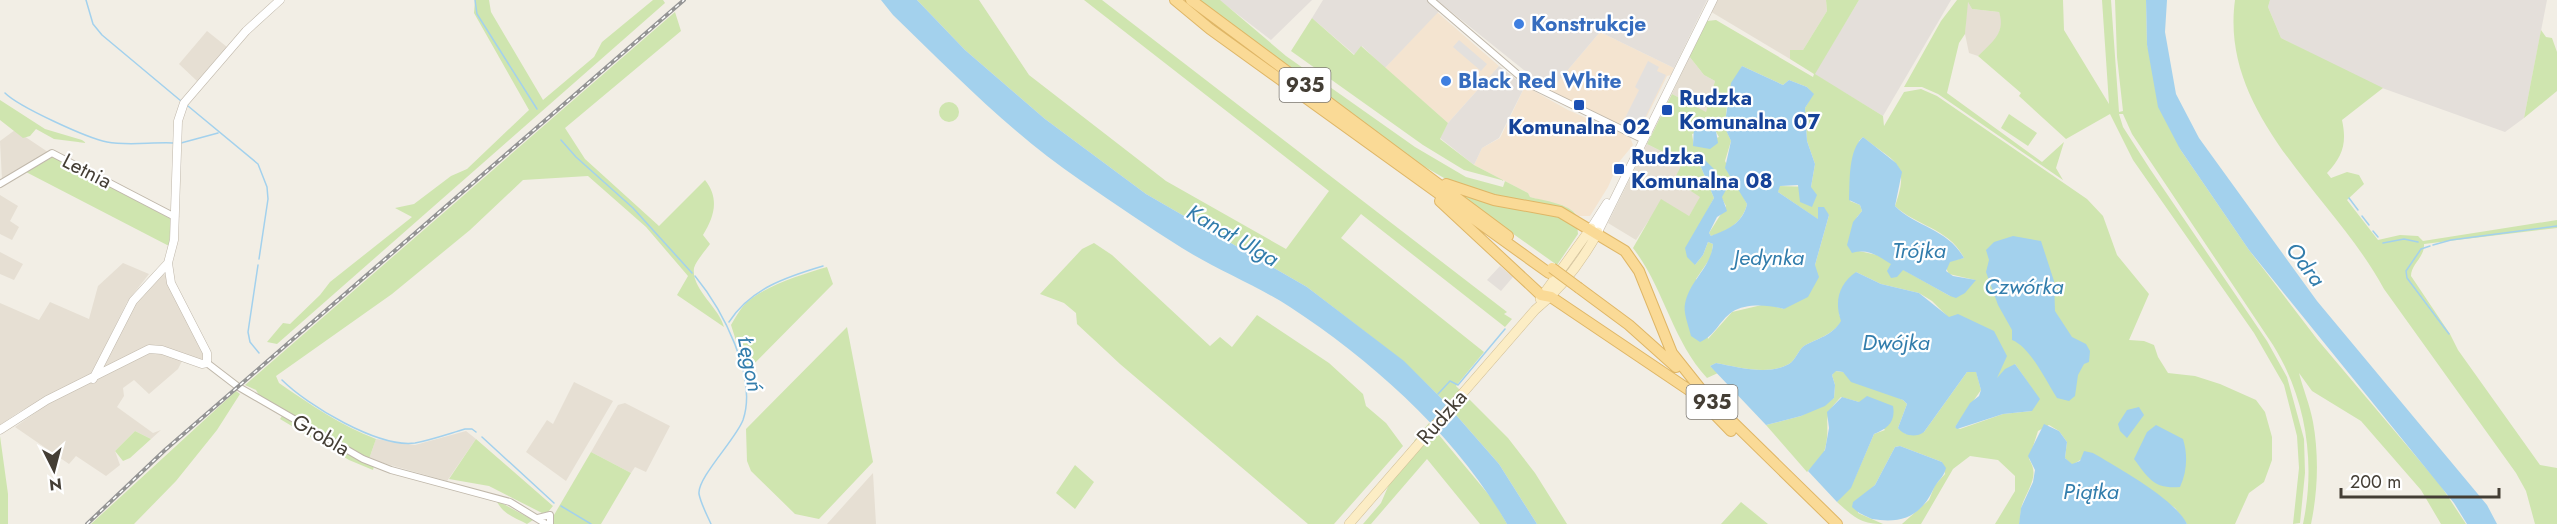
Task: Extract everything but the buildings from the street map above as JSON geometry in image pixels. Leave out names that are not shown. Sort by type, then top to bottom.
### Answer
[{"type":"main road","name":"935","points":[[1175,0],[1210,29],[1417,173]]},
{"type":"main road","name":"935","points":[[1191,0],[1417,173],[1637,332],[1837,524]]},
{"type":"main road","points":[[1417,173],[1469,194],[1560,212],[1594,230],[1625,251],[1633,260],[1672,353],[1698,392]]},
{"type":"main road","points":[[1417,173],[1547,296],[1698,392]]},
{"type":"main road","name":"Rudzka","points":[[1349,524],[1581,259],[1594,230]]},
{"type":"main road","name":"935","points":[[1698,392],[1827,524]]},
{"type":"street","points":[[0,430],[38,405],[149,349],[172,353],[202,364],[207,363],[207,353],[171,283],[168,263],[175,217],[178,121],[184,103],[246,32],[280,0]]},
{"type":"street","points":[[1431,0],[1529,84],[1644,140]]},
{"type":"street","name":"Rudzka","points":[[1594,230],[1644,140],[1713,0]]},
{"type":"street","name":"Letnia","points":[[0,184],[52,153],[175,217]]},
{"type":"street","points":[[93,379],[133,301],[168,263]]},
{"type":"street","name":"Grobla","points":[[207,363],[250,394],[363,459],[391,470],[510,502],[548,524]]},
{"type":"street","points":[[537,518],[550,514],[548,524]]},
{"type":"shaded area","points":[[1219,0],[1312,0],[1271,40]]},
{"type":"shaded area","points":[[1323,0],[1707,0],[1674,68],[1600,32],[1550,91],[1444,6],[1385,68],[1362,46],[1355,55],[1312,18]]},
{"type":"shaded area","points":[[1715,0],[1826,0],[1827,11],[1803,50],[1791,50],[1790,59],[1708,10]]},
{"type":"shaded area","points":[[1859,0],[1951,0],[1883,116],[1814,74]]},
{"type":"shaded area","points":[[1967,0],[1972,9],[1999,12],[2003,22],[1996,40],[1978,56],[1969,53],[1965,34]]},
{"type":"shaded area","points":[[2270,0],[2547,0],[2524,118],[2505,132],[2371,84],[2281,38],[2268,7]]},
{"type":"shaded area","points":[[1437,12],[1499,66],[1448,123],[1385,68]]},
{"type":"shaded area","points":[[207,31],[227,47],[197,81],[179,64]]},
{"type":"shaded area","points":[[1600,32],[1674,68],[1671,75],[1667,76],[1640,130],[1621,121],[1618,125],[1550,91]]},
{"type":"shaded area","name":"Black Red White","points":[[1459,40],[1487,64],[1481,71],[1453,47]]},
{"type":"shaded area","points":[[1689,56],[1704,75],[1715,81],[1706,113],[1672,94]]},
{"type":"shaded area","points":[[1648,61],[1659,67],[1657,71],[1666,75],[1640,128],[1624,120],[1639,90],[1635,87]]},
{"type":"shaded area","points":[[1499,66],[1525,86],[1499,138],[1482,148],[1474,165],[1440,138],[1448,123]]},
{"type":"shaded area","points":[[1525,86],[1568,110],[1630,137],[1633,145],[1619,162],[1608,187],[1590,216],[1577,216],[1574,212],[1556,204],[1530,197],[1528,193],[1474,165],[1482,148],[1500,138]]},
{"type":"shaded area","points":[[15,130],[48,152],[2,180],[0,141]]},
{"type":"shaded area","points":[[1647,144],[1683,162],[1701,197],[1689,216],[1649,220],[1636,240],[1608,223]]},
{"type":"shaded area","points":[[0,195],[18,206],[10,221],[19,227],[12,240],[0,234]]},
{"type":"shaded area","points":[[0,252],[23,264],[14,280],[0,274]]},
{"type":"shaded area","points":[[123,263],[149,274],[127,302],[91,375],[19,412],[0,425],[0,303],[39,320],[50,302],[89,319],[98,286]]},
{"type":"shaded area","points":[[1500,266],[1513,277],[1501,291],[1487,280]]},
{"type":"shaded area","points":[[163,271],[205,355],[204,359],[201,361],[147,346],[99,372],[129,311]]},
{"type":"shaded area","points":[[148,351],[183,359],[178,369],[149,394],[134,380],[123,388],[124,396],[117,407],[153,433],[161,430],[151,439],[135,431],[115,451],[120,465],[106,476],[76,456],[69,464],[15,427],[52,401]]},
{"type":"shaded area","points":[[574,382],[613,401],[566,481],[526,452],[547,420],[553,424]]},
{"type":"shaded area","points":[[625,403],[670,426],[646,472],[635,467],[631,473],[591,452],[618,405]]},
{"type":"shaded area","points":[[466,431],[476,439],[447,481],[369,459],[376,439],[415,445]]},
{"type":"shaded area","points":[[873,473],[876,524],[827,524]]},
{"type":"green space","points":[[475,0],[489,0],[491,12],[543,100],[594,57],[602,42],[653,0],[663,0],[665,3],[277,344],[267,342],[283,323],[290,324],[330,282],[412,217],[395,208],[414,204],[451,176],[467,169],[529,110],[474,13]]},
{"type":"green space","points":[[917,0],[979,0],[1029,75],[1166,181],[1286,249],[1329,191],[1084,0],[1102,0],[1507,312],[1504,314],[1512,319],[1505,327],[1361,214],[1341,238],[1484,352],[1456,386],[1508,438],[1535,473],[1567,524],[1537,524],[1499,464],[1442,399],[1403,361],[1307,287],[1146,194],[1045,119],[965,50]]},
{"type":"green space","points":[[1195,0],[1220,0],[1286,56],[1415,147],[1466,177],[1503,187],[1505,181],[1528,193],[1530,197],[1562,205],[1577,216],[1543,205],[1463,189],[1413,160]]},
{"type":"green space","points":[[1826,0],[1859,0],[1815,74],[1883,116],[1884,126],[1904,92],[1921,89],[1937,96],[2087,199],[2103,216],[2117,255],[2149,294],[2129,340],[2144,341],[2154,345],[2168,373],[2195,376],[2256,400],[2265,412],[2272,437],[2272,460],[2264,482],[2249,493],[2235,524],[2187,524],[2175,508],[2092,453],[2072,465],[2065,458],[2067,442],[2059,431],[2049,425],[2038,431],[2029,459],[2033,477],[2022,505],[2019,524],[1995,524],[2015,491],[2015,476],[1998,460],[1970,456],[1953,469],[1921,524],[1902,524],[1929,500],[1935,485],[1945,474],[1942,462],[1900,446],[1895,447],[1875,485],[1859,499],[1858,513],[1883,524],[1868,523],[1853,516],[1837,502],[1854,480],[1874,434],[1885,430],[1859,402],[1841,397],[1834,404],[1828,416],[1824,453],[1807,472],[1766,425],[1801,416],[1834,398],[1835,385],[1832,375],[1835,371],[1843,372],[1903,400],[1907,404],[1898,428],[1906,434],[1924,432],[1967,372],[1976,371],[1981,390],[1955,427],[1960,429],[2003,414],[2032,411],[2031,387],[2015,364],[1997,379],[1949,318],[1932,301],[1919,293],[1881,284],[1856,272],[1839,314],[1842,321],[1829,333],[1804,346],[1789,364],[1781,368],[1762,370],[1716,363],[1710,366],[1718,373],[1707,378],[1695,363],[1676,331],[1653,280],[1633,248],[1661,199],[1689,216],[1700,197],[1674,180],[1683,162],[1647,144],[1672,94],[1706,112],[1715,81],[1704,75],[1689,56],[1707,21],[1716,20],[1813,77],[1814,74],[1790,59],[1790,50],[1803,50],[1827,11]],"holes":[[[1742,66],[1783,85],[1789,80],[1807,87],[1813,94],[1805,108],[1807,141],[1815,164],[1811,187],[1779,186],[1778,192],[1819,220],[1818,207],[1829,215],[1815,265],[1784,309],[1766,304],[1732,312],[1708,339],[1696,279],[1711,257],[1713,244],[1708,242],[1703,255],[1695,265],[1708,209],[1714,198],[1698,160],[1718,175],[1724,186],[1721,197],[1726,206],[1709,233],[1711,236],[1734,225],[1742,216],[1747,204],[1725,161],[1731,141],[1724,125],[1715,130],[1719,137],[1694,146],[1692,134],[1725,123],[1728,97]],[[1863,137],[1897,164],[1901,180],[1895,206],[1903,213],[1941,234],[1958,248],[1964,258],[1950,261],[1946,268],[1949,274],[1975,280],[1950,296],[1877,255],[1859,251],[1849,242],[1857,217],[1862,211],[1860,205],[1850,201],[1859,141]]]},
{"type":"green space","points":[[1957,0],[2063,0],[2064,30],[2109,104],[2102,0],[2111,0],[2119,112],[2123,111],[2117,57],[2115,0],[2146,0],[2147,45],[2180,149],[2249,250],[2317,339],[2441,486],[2466,524],[2441,524],[2421,490],[2361,421],[2312,391],[2299,373],[2313,422],[2317,460],[2311,524],[2303,524],[2307,501],[2308,454],[2300,409],[2284,365],[2273,345],[2132,134],[2123,114],[2119,114],[2123,127],[2267,341],[2287,377],[2304,439],[2305,473],[2300,523],[2293,524],[2299,468],[2297,436],[2284,385],[2254,333],[2133,160],[2110,114],[2066,139],[2019,96],[2021,93],[1978,56],[1996,37],[2001,26],[2001,19],[1999,12],[1972,9],[1968,2],[1965,34],[1959,43],[1947,93],[2042,162],[2064,142],[2056,168],[2063,180],[1938,94],[1922,87],[1904,87],[1941,21]]},
{"type":"green space","points":[[2235,0],[2270,0],[2268,7],[2281,38],[2383,88],[2342,120],[2344,142],[2337,161],[2327,173],[2331,178],[2347,172],[2359,175],[2364,184],[2347,200],[2378,240],[2400,235],[2418,236],[2423,241],[2557,220],[2557,228],[2424,244],[2424,249],[2411,276],[2450,334],[2458,350],[2540,465],[2557,468],[2557,524],[2535,524],[2526,491],[2516,473],[2384,289],[2363,255],[2285,154],[2262,119],[2245,82],[2235,42]]},
{"type":"green space","points":[[675,12],[681,31],[565,128],[585,159],[659,226],[705,180],[713,194],[714,201],[712,215],[703,235],[710,244],[695,265],[694,276],[724,327],[677,295],[688,276],[646,227],[588,176],[523,180],[470,230],[392,294],[276,376],[279,383],[314,407],[376,439],[369,459],[260,397],[256,390],[245,385]]},
{"type":"green space","points":[[1312,18],[1354,55],[1361,46],[1448,123],[1440,139],[1474,165],[1505,181],[1464,170],[1423,145],[1291,51]]},
{"type":"green space","points":[[2541,30],[2546,37],[2552,38],[2557,52],[2557,91],[2524,118]]},
{"type":"green space","points":[[0,100],[45,129],[86,143],[54,139],[36,129],[30,136],[23,138],[0,120]]},
{"type":"green space","points":[[949,102],[956,105],[959,112],[956,119],[949,122],[942,119],[939,112],[942,105]]},
{"type":"green space","points":[[2009,114],[2037,133],[2028,146],[2001,128]]},
{"type":"green space","points":[[53,157],[171,219],[169,246],[26,172]]},
{"type":"green space","points":[[1450,189],[1557,215],[1577,224],[1578,234],[1557,265]]},
{"type":"green space","points":[[1094,243],[1112,255],[1210,346],[1220,337],[1232,347],[1257,315],[1329,363],[1363,394],[1366,406],[1386,423],[1403,446],[1334,524],[1308,524],[1120,364],[1077,324],[1076,313],[1064,303],[1040,294],[1082,249]]},
{"type":"green space","points":[[827,267],[833,284],[746,372],[731,325],[742,307],[751,298],[771,287]]},
{"type":"green space","points":[[847,327],[873,462],[819,519],[795,514],[751,471],[747,461],[746,429]]},
{"type":"green space","points":[[236,391],[240,394],[217,430],[176,481],[134,524],[91,524]]},
{"type":"green space","points":[[282,416],[374,466],[373,470],[349,460],[280,419]]},
{"type":"green space","points":[[1429,423],[1494,501],[1507,524],[1480,524],[1427,459],[1371,524],[1363,524],[1381,503],[1390,482],[1419,448],[1414,441]]},
{"type":"green space","points":[[135,431],[151,439],[130,458],[123,461],[115,451]]},
{"type":"green space","points":[[0,436],[8,494],[8,524],[0,524]]},
{"type":"green space","points":[[476,439],[553,506],[548,512],[542,513],[489,486],[449,479]]},
{"type":"green space","points":[[591,452],[631,473],[601,524],[553,524],[554,515]]},
{"type":"green space","points":[[1075,465],[1094,482],[1075,509],[1056,493]]},
{"type":"green space","points":[[496,500],[533,520],[527,524],[513,517],[502,509]]},
{"type":"green space","points":[[1741,502],[1768,524],[1721,524]]},
{"type":"water","points":[[881,0],[917,0],[965,50],[1045,119],[1146,194],[1307,287],[1404,361],[1442,399],[1499,464],[1537,524],[1507,524],[1487,492],[1439,432],[1382,377],[1352,352],[1290,307],[1182,248],[1055,162],[983,102],[893,15]]},
{"type":"water","points":[[2146,0],[2167,0],[2165,32],[2176,94],[2199,138],[2317,301],[2487,505],[2497,524],[2467,524],[2454,503],[2249,250],[2180,149],[2158,107],[2147,45]]},
{"type":"water","name":"Jedynka","points":[[1742,66],[1783,85],[1789,80],[1807,87],[1814,94],[1805,108],[1807,141],[1815,164],[1811,187],[1817,195],[1812,207],[1800,202],[1798,185],[1780,186],[1778,192],[1818,219],[1818,207],[1824,207],[1829,215],[1815,265],[1819,277],[1808,297],[1784,309],[1758,306],[1738,309],[1700,342],[1691,336],[1685,316],[1685,304],[1691,288],[1708,260],[1713,244],[1708,242],[1703,255],[1695,265],[1687,257],[1685,248],[1714,198],[1698,160],[1702,157],[1714,169],[1726,190],[1722,197],[1727,211],[1717,217],[1709,233],[1711,236],[1728,229],[1738,221],[1747,204],[1725,168],[1731,141],[1724,126],[1720,131],[1716,131],[1718,143],[1710,149],[1693,146],[1694,126],[1717,119],[1725,122],[1731,83]]},
{"type":"water","name":"Trójka","points":[[1863,137],[1896,163],[1902,172],[1895,206],[1912,219],[1941,234],[1957,248],[1964,258],[1950,262],[1946,271],[1953,276],[1976,280],[1965,293],[1956,298],[1950,296],[1903,270],[1897,277],[1891,278],[1887,271],[1891,264],[1868,252],[1852,253],[1847,245],[1853,222],[1862,211],[1860,205],[1849,200],[1851,166],[1855,150]]},
{"type":"water","name":"Czwórka","points":[[2013,236],[2041,241],[2054,281],[2055,311],[2072,337],[2086,344],[2090,351],[2089,362],[2084,364],[2078,375],[2075,396],[2069,401],[2057,398],[2031,356],[2012,340],[2012,330],[1998,305],[1986,272],[1989,260],[1986,250],[1994,242]]},
{"type":"water","name":"Dwójka","points":[[1856,272],[1881,284],[1919,293],[1949,317],[1958,314],[1994,331],[2007,356],[1997,378],[2005,369],[2015,364],[2040,399],[2032,411],[2003,414],[1957,429],[1955,427],[1970,403],[1979,396],[1981,390],[1976,372],[1967,372],[1924,432],[1910,435],[1898,428],[1907,404],[1903,400],[1851,382],[1843,372],[1836,371],[1832,375],[1835,385],[1834,398],[1825,406],[1801,416],[1766,425],[1710,366],[1716,363],[1762,370],[1781,368],[1789,364],[1804,346],[1829,333],[1841,321],[1838,300],[1842,288]]},
{"type":"water","points":[[1867,396],[1893,406],[1892,421],[1883,430],[1874,434],[1851,488],[1837,502],[1808,471],[1825,450],[1829,428],[1827,412],[1842,397],[1859,402]]},
{"type":"water","points":[[2139,407],[2144,415],[2127,438],[2120,431],[2118,424],[2127,410]]},
{"type":"water","name":"Piątka","points":[[2044,424],[2059,431],[2067,442],[2065,458],[2072,464],[2080,461],[2084,451],[2093,453],[2159,495],[2181,515],[2187,524],[2019,524],[2021,508],[2033,482],[2035,470],[2028,456]]},
{"type":"water","points":[[2156,425],[2183,439],[2186,463],[2180,487],[2164,486],[2153,481],[2134,459],[2147,432]]},
{"type":"water","points":[[1900,446],[1942,462],[1946,468],[1944,474],[1929,498],[1910,516],[1883,520],[1872,519],[1859,513],[1852,507],[1853,502],[1875,485],[1895,447]]},
{"type":"waterway","points":[[86,0],[93,24],[102,35],[181,101]]},
{"type":"waterway","name":"Łęgoń","points":[[475,0],[477,14],[537,109]]},
{"type":"waterway","points":[[5,93],[38,114],[107,142],[173,143]]},
{"type":"waterway","points":[[188,106],[258,164],[267,187],[268,199],[259,259]]},
{"type":"waterway","points":[[181,143],[218,133]]},
{"type":"waterway","name":"Łęgoń","points":[[561,140],[576,157],[633,208],[692,273]]},
{"type":"waterway","points":[[2349,198],[2358,210]]},
{"type":"waterway","points":[[2362,216],[2369,225]]},
{"type":"waterway","points":[[2433,245],[2451,240],[2557,226]]},
{"type":"waterway","points":[[2373,231],[2378,237]]},
{"type":"waterway","points":[[2383,243],[2404,239],[2418,242]]},
{"type":"waterway","points":[[2430,246],[2421,249],[2406,271],[2407,278],[2449,334]]},
{"type":"waterway","points":[[258,265],[248,332],[250,342],[259,353]]},
{"type":"waterway","points":[[729,322],[747,301],[758,293],[783,280],[823,266]]},
{"type":"waterway","name":"Łęgoń","points":[[695,276],[726,324],[742,364],[746,384],[743,420],[700,487],[700,498],[711,524]]},
{"type":"waterway","points":[[1438,394],[1450,381],[1458,385],[1505,329]]},
{"type":"waterway","points":[[282,380],[325,412],[344,423],[382,439],[400,443],[415,443],[465,429],[472,429],[476,432]]},
{"type":"waterway","points":[[482,437],[554,503]]},
{"type":"waterway","points":[[561,506],[591,524]]},
{"type":"railway","points":[[87,524],[165,450],[684,0]]},
{"type":"place","name":"Konstrukcje","points":[[1519,24]]},
{"type":"place","name":"Black Red White","points":[[1446,81]]},
{"type":"place","name":"Komunalna 02","points":[[1579,105]]},
{"type":"place","name":"Rudzka Komunalna 07","points":[[1667,110]]},
{"type":"place","name":"Rudzka Komunalna 08","points":[[1619,169]]},
{"type":"water label","name":"Kanał Ulga","points":[[1233,235]]},
{"type":"water label","name":"Odra","points":[[2306,264]]}]
